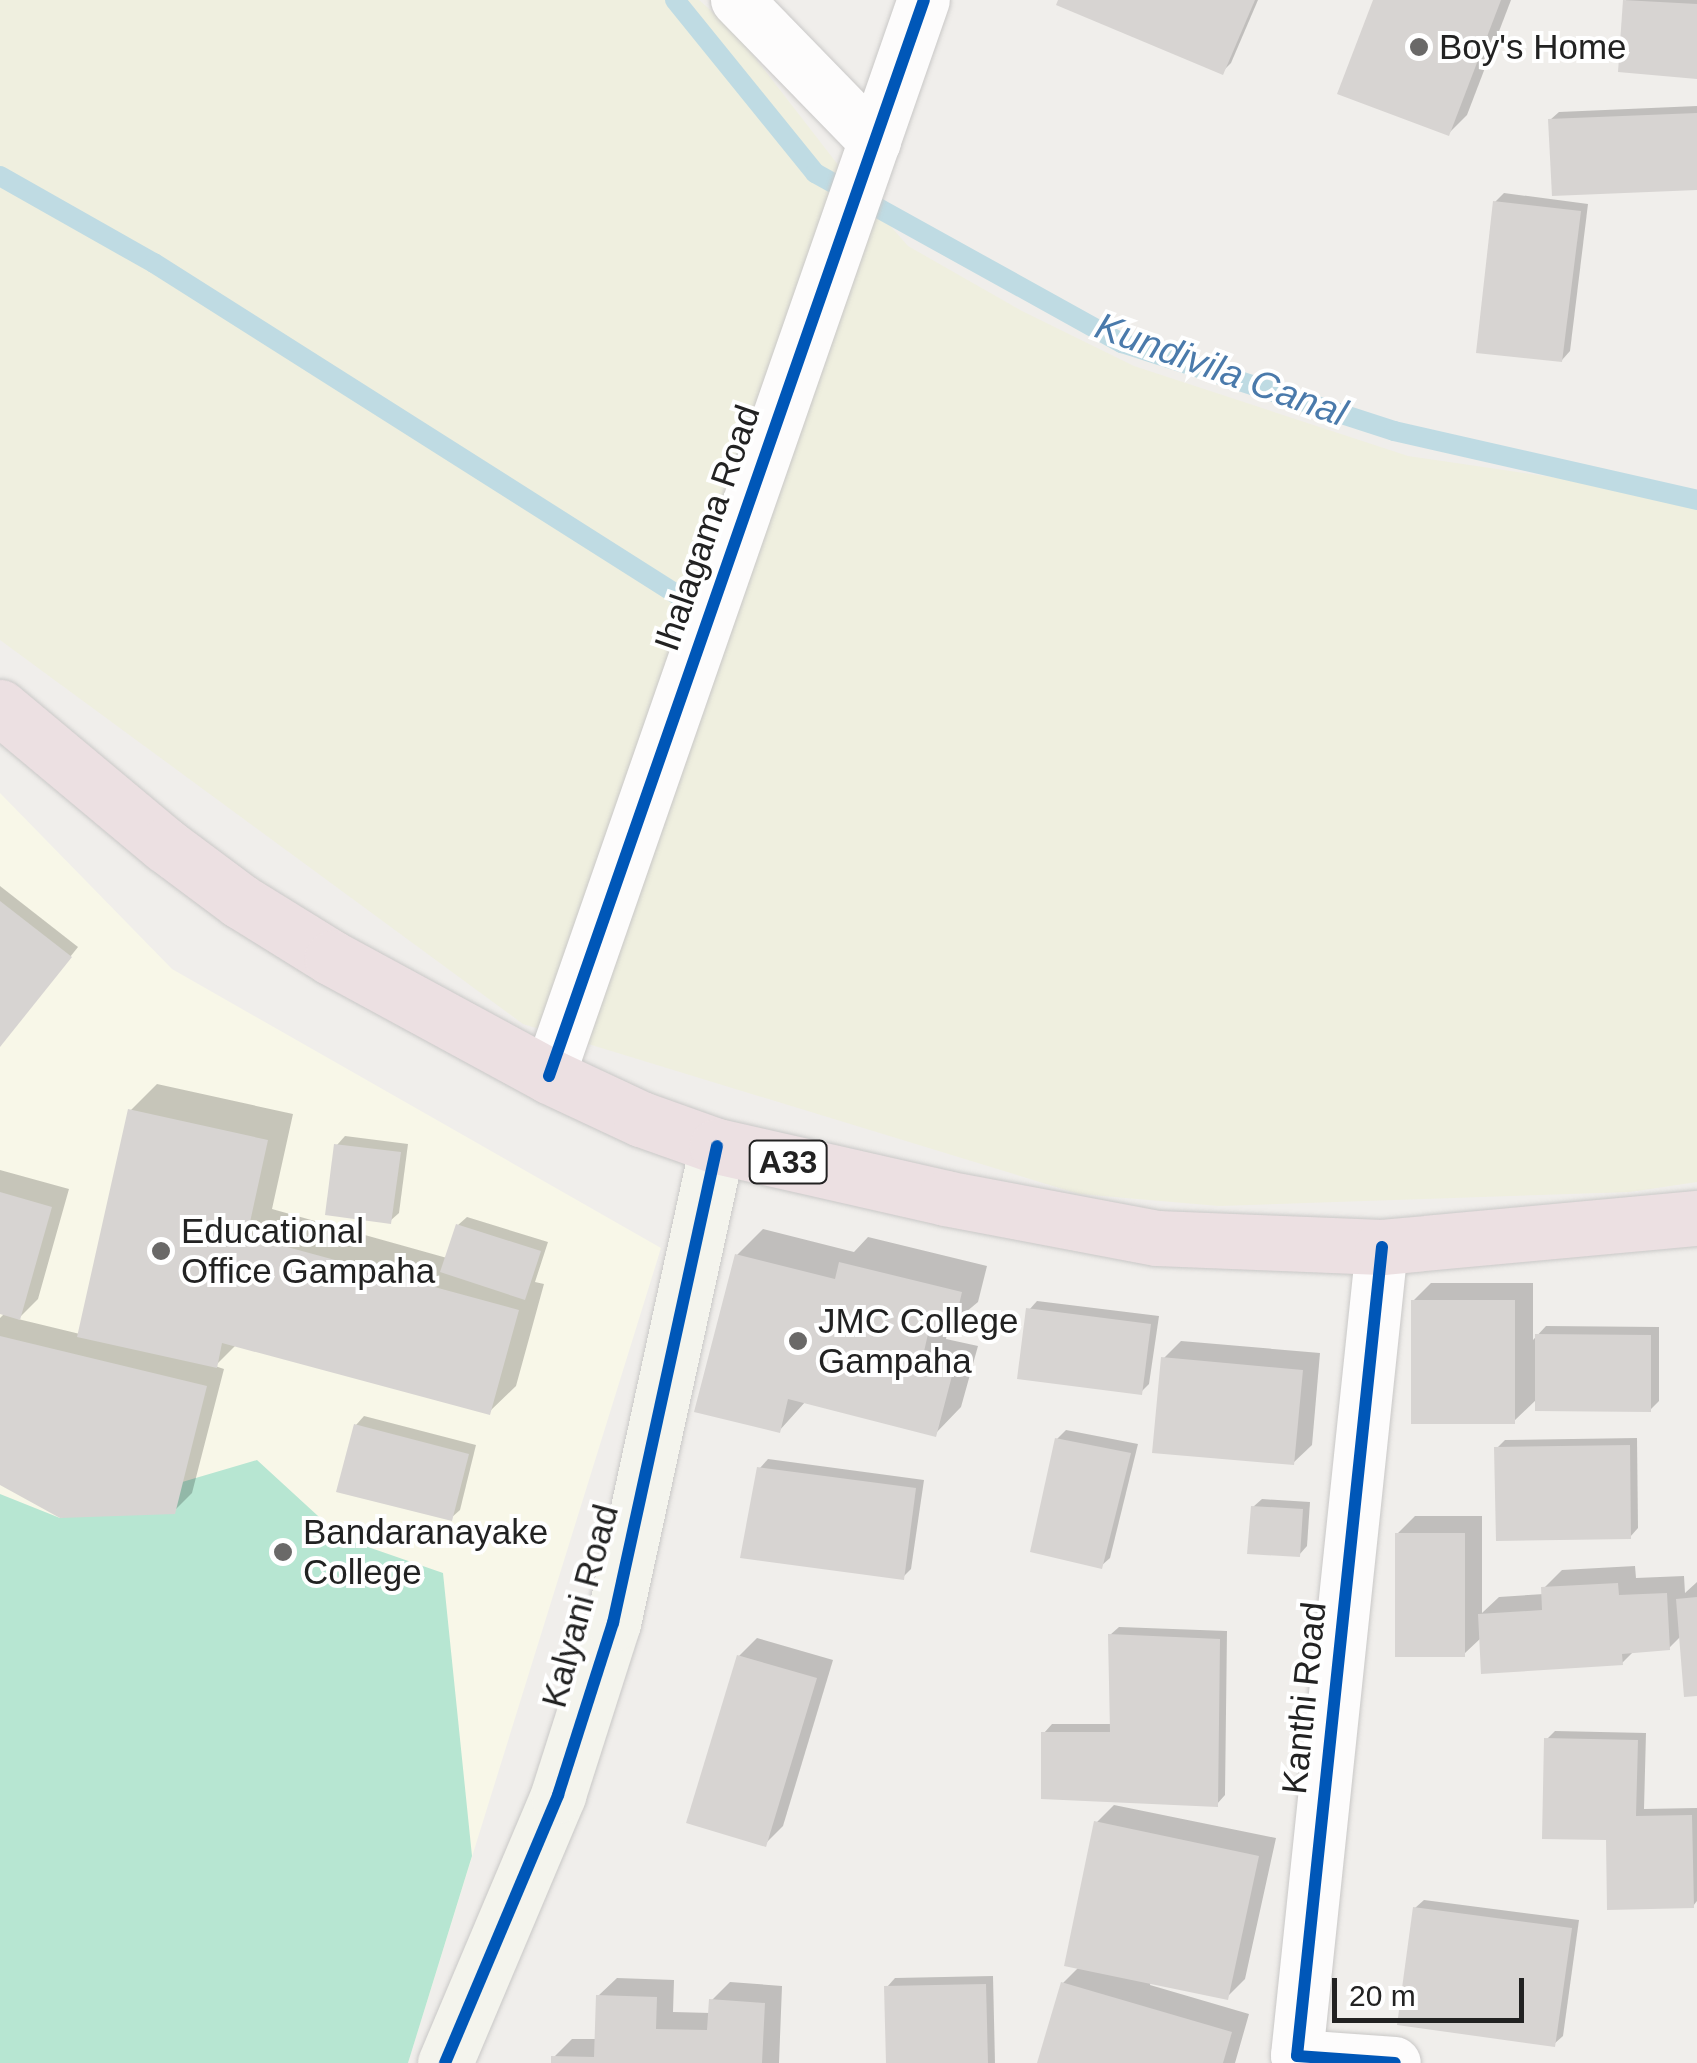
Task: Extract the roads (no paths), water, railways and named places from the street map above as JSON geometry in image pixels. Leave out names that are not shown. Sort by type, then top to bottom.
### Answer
[{"type":"highway","name":"A33","points":[[0,707],[164,846],[240,901],[332,958],[549,1076],[641,1119],[717,1146],[945,1198],[1157,1238],[1382,1248],[1697,1218]]},
{"type":"street","points":[[737,0],[875,142]]},
{"type":"street","name":"Ihalagama Road","points":[[549,1076],[924,0]]},
{"type":"street","name":"Kalyani Road","points":[[445,2063],[558,1795],[613,1623],[717,1146]]},
{"type":"street","name":"Kanthi Road","points":[[1382,1248],[1296,2059],[1395,2063]]},
{"type":"waterway","name":"Kundivila Canal","points":[[675,0],[815,173],[1122,343],[1394,431],[1697,500]]},
{"type":"waterway","points":[[0,176],[154,263],[681,597]]},
{"type":"place","name":"Boy's Home","points":[[1419,47]]},
{"type":"place","name":"Educational Office Gampaha","points":[[161,1251]]},
{"type":"place","name":"JMC College Gampaha","points":[[798,1341]]},
{"type":"place","name":"Bandaranayake College","points":[[283,1552]]}]
